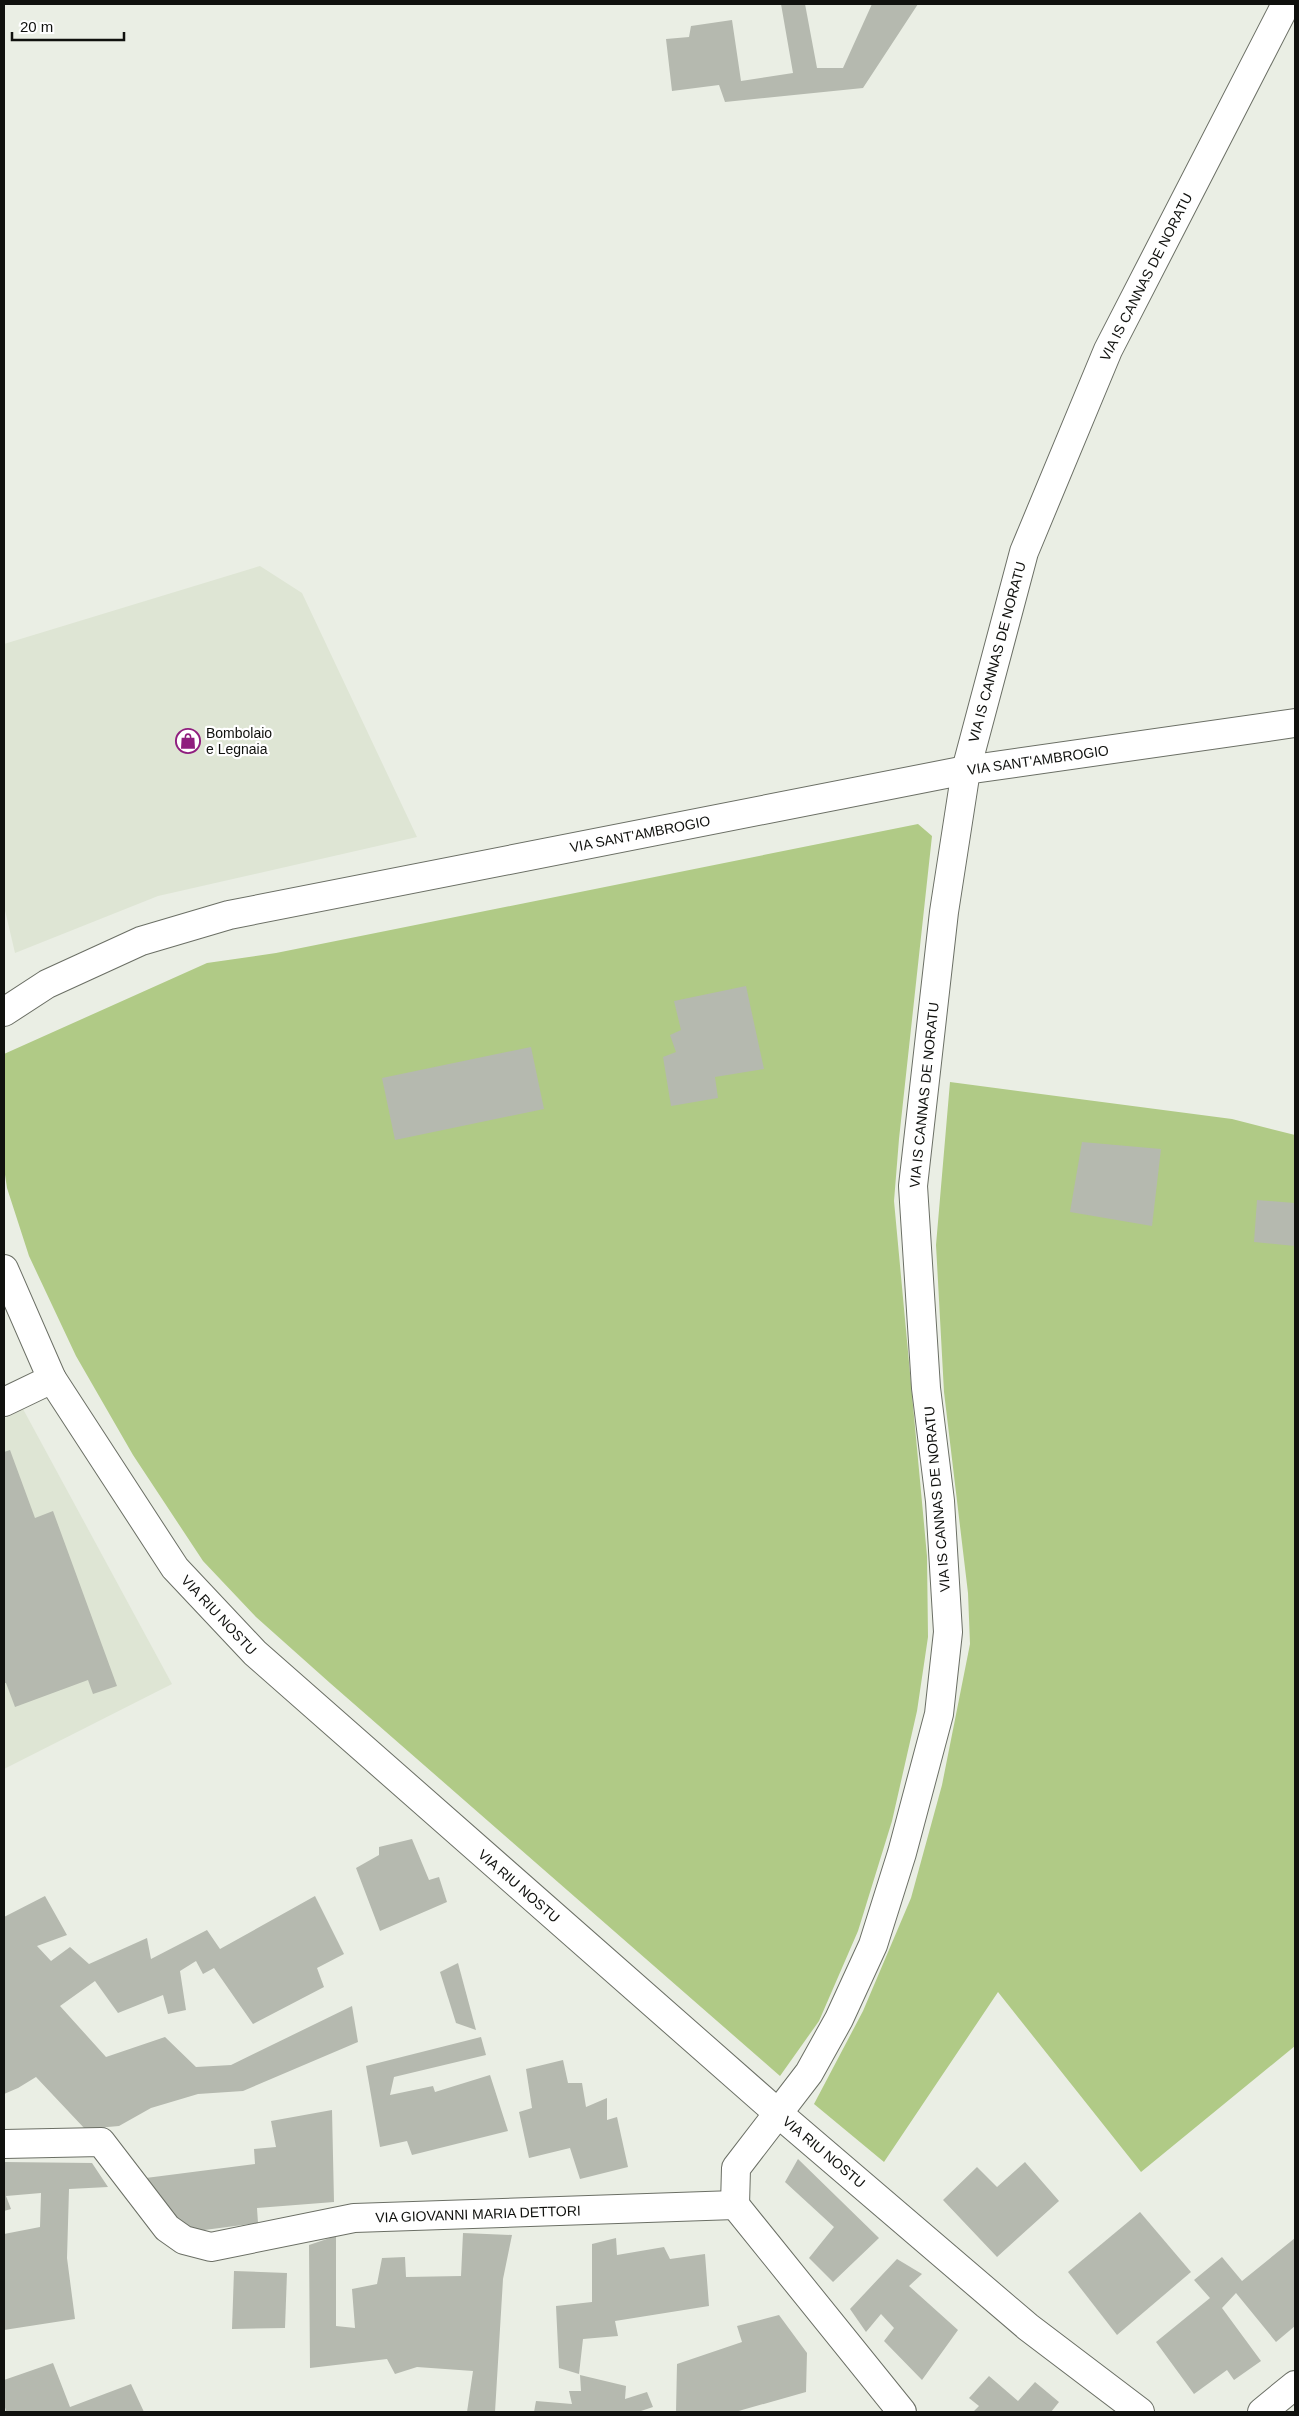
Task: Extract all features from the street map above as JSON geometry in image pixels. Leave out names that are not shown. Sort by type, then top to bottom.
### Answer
[{"type":"street","name":"VIA IS CANNAS DE NORATU","points":[[735,2205],[736,2168],[810,2073],[839,2019],[873,1945],[902,1853],[939,1714],[948,1632],[940,1501],[926,1388],[913,1186],[944,912],[966,770],[1024,552],[1108,350],[1286,4]]},
{"type":"street","name":"VIA SANT'AMBROGIO","points":[[4,1012],[47,984],[141,942],[229,915],[966,770],[1295,723]]},
{"type":"street","name":"VIA RIU NOSTU","points":[[4,1269],[52,1379],[175,1568],[255,1653],[779,2114],[1028,2326],[1140,2412]]},
{"type":"street","points":[[4,1402],[52,1379]]},
{"type":"street","name":"VIA GIOVANNI MARIA DETTORI","points":[[4,2144],[101,2142],[167,2228],[184,2240],[211,2247],[354,2218],[735,2205]]},
{"type":"street","points":[[735,2205],[902,2412]]},
{"type":"street","points":[[1262,2412],[1295,2385]]},
{"type":"shaded area","name":"Bombolaio e Legnaia","points":[[260,566],[302,593],[417,837],[158,896],[15,953],[4,906],[4,644]]},
{"type":"shaded area","points":[[23,1409],[172,1684],[4,1769],[4,1419]]},
{"type":"green space","points":[[918,824],[932,836],[894,1201],[927,1556],[928,1637],[917,1711],[892,1821],[858,1931],[819,2021],[780,2076],[256,1617],[203,1561],[133,1455],[76,1356],[29,1256],[7,1188],[4,1168],[4,1054],[207,963],[276,953]]},
{"type":"green space","points":[[950,1082],[1232,1119],[1295,1135],[1295,2046],[1141,2172],[998,1992],[884,2162],[814,2104],[863,2011],[911,1898],[942,1785],[970,1644],[968,1593],[944,1392],[936,1245]]},
{"type":"building","points":[[781,4],[805,4],[817,68],[843,68],[872,4],[918,4],[863,88],[725,102],[719,85],[672,91],[666,39],[689,37],[691,26],[732,20],[741,81],[793,73]]},
{"type":"building","points":[[746,986],[764,1069],[715,1077],[718,1098],[671,1106],[663,1057],[676,1052],[670,1035],[681,1030],[674,1001]]},
{"type":"building","points":[[531,1047],[544,1109],[395,1140],[382,1078]]},
{"type":"building","points":[[1082,1142],[1161,1149],[1152,1226],[1070,1212]]},
{"type":"building","points":[[1257,1200],[1295,1203],[1295,1246],[1254,1242]]},
{"type":"building","points":[[10,1450],[35,1518],[53,1511],[117,1686],[93,1694],[88,1680],[15,1707],[6,1683],[4,1683],[4,1452]]},
{"type":"building","points":[[412,1839],[429,1880],[439,1877],[447,1902],[380,1931],[356,1868],[379,1855],[379,1847]]},
{"type":"building","points":[[45,1896],[67,1935],[37,1946],[51,1961],[70,1947],[89,1964],[147,1938],[151,1959],[207,1930],[220,1949],[315,1896],[344,1954],[317,1968],[324,1987],[253,2024],[214,1968],[203,1974],[196,1961],[180,1971],[186,2010],[168,2014],[163,1995],[118,2013],[95,1981],[60,2006],[106,2057],[165,2037],[196,2067],[231,2065],[352,2006],[358,2042],[243,2091],[198,2094],[151,2108],[119,2126],[85,2129],[36,2077],[4,2094],[4,1917]]},
{"type":"building","points":[[458,1963],[476,2030],[456,2023],[440,1972]]},
{"type":"building","points":[[481,2037],[486,2055],[394,2077],[390,2095],[433,2086],[435,2092],[490,2075],[508,2131],[412,2155],[407,2141],[380,2147],[366,2066]]},
{"type":"building","points":[[563,2060],[568,2083],[582,2083],[586,2107],[607,2098],[607,2120],[617,2117],[628,2167],[580,2179],[570,2148],[529,2158],[519,2112],[532,2108],[526,2069]]},
{"type":"building","points":[[332,2110],[334,2202],[257,2208],[258,2223],[189,2232],[138,2179],[255,2164],[254,2149],[276,2147],[271,2121]]},
{"type":"building","points":[[798,2159],[879,2238],[833,2282],[809,2258],[834,2227],[785,2182]]},
{"type":"building","points":[[4,2162],[92,2163],[108,2187],[69,2189],[67,2258],[75,2319],[4,2330],[4,2234],[40,2227],[41,2193],[6,2196],[11,2209],[4,2211]]},
{"type":"building","points":[[1025,2162],[1059,2201],[997,2257],[943,2200],[977,2167],[997,2187]]},
{"type":"building","points":[[1140,2212],[1191,2272],[1117,2335],[1068,2272]]},
{"type":"building","points":[[463,2233],[512,2235],[503,2279],[495,2412],[467,2412],[473,2371],[417,2367],[395,2374],[387,2359],[310,2368],[309,2245],[336,2236],[336,2326],[355,2328],[352,2289],[377,2284],[382,2258],[405,2257],[406,2277],[461,2276]]},
{"type":"building","points":[[616,2238],[617,2255],[664,2247],[670,2259],[705,2254],[709,2306],[615,2321],[618,2336],[583,2339],[579,2374],[559,2368],[556,2306],[592,2302],[592,2244]]},
{"type":"building","points":[[1295,2238],[1295,2326],[1276,2342],[1236,2293],[1222,2308],[1261,2361],[1234,2380],[1227,2370],[1194,2394],[1156,2342],[1210,2298],[1194,2280],[1222,2257],[1242,2281]]},
{"type":"building","points":[[897,2259],[922,2274],[909,2286],[958,2330],[922,2380],[884,2341],[894,2328],[881,2314],[866,2332],[850,2309]]},
{"type":"building","points":[[234,2271],[287,2273],[285,2328],[232,2329]]},
{"type":"building","points":[[779,2315],[807,2353],[806,2392],[735,2412],[676,2412],[677,2364],[742,2342],[737,2326]]},
{"type":"building","points":[[53,2363],[70,2407],[131,2384],[144,2412],[6,2412],[4,2380]]},
{"type":"building","points":[[580,2375],[626,2386],[625,2399],[647,2392],[653,2407],[638,2412],[534,2412],[536,2401],[572,2404],[569,2391],[581,2391]]},
{"type":"building","points":[[989,2376],[1018,2401],[1035,2382],[1059,2402],[1051,2412],[973,2412],[979,2406],[969,2398]]},
{"type":"place","name":"Bombolaio e Legnaia","points":[[188,741]]}]
